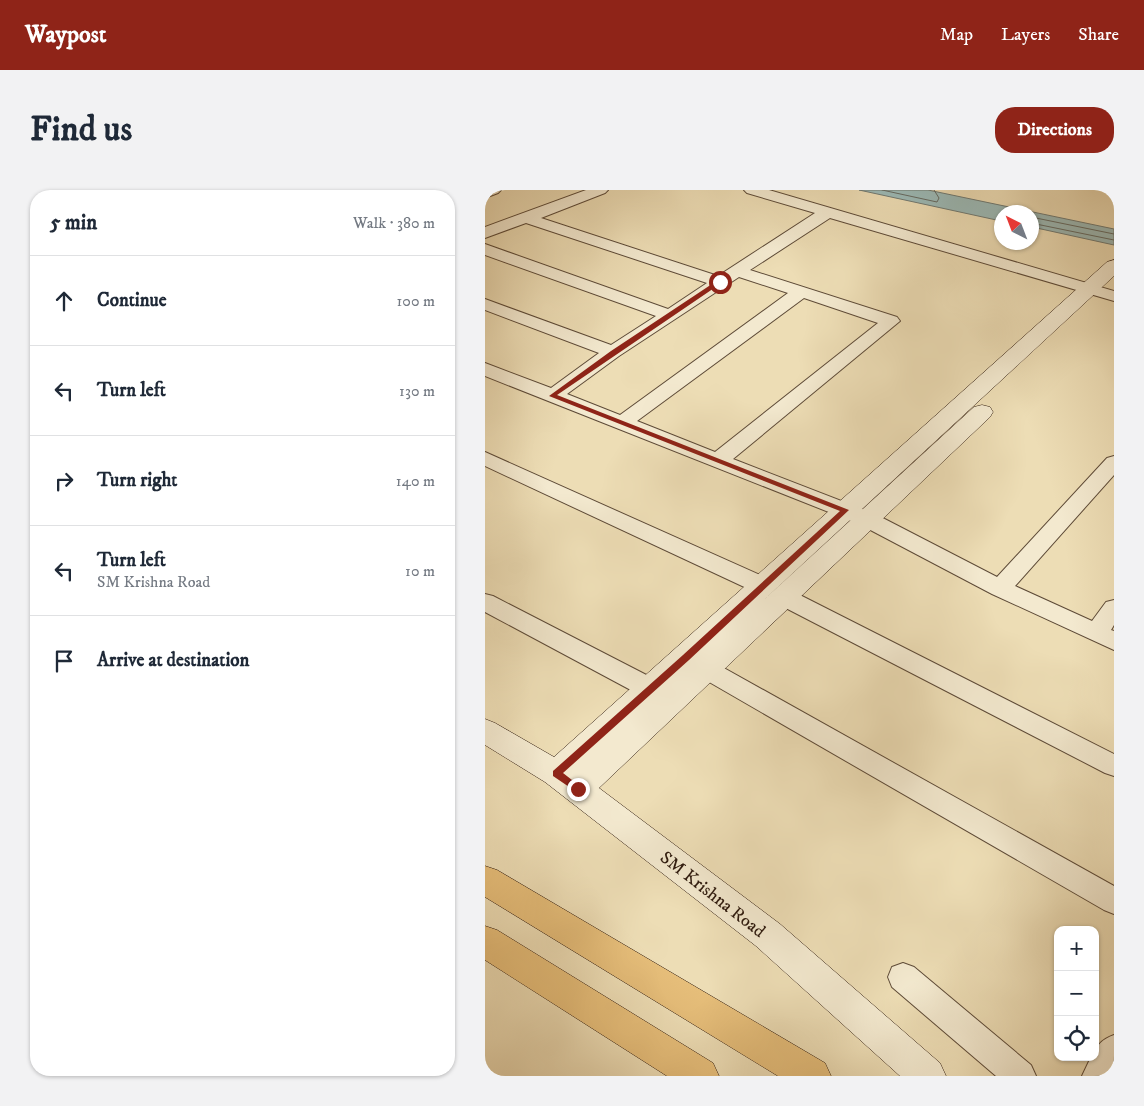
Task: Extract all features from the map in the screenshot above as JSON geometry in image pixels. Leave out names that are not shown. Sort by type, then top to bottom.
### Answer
[{"type":"highway","points":[[485,880],[812,1076]]},
{"type":"highway","points":[[485,941],[700,1076]]},
{"type":"street","points":[[485,193],[493,190]]},
{"type":"street","points":[[485,233],[600,190]]},
{"type":"street","points":[[752,190],[826,213],[1106,292]]},
{"type":"street","points":[[552,396],[613,352],[826,213]]},
{"type":"street","points":[[526,218],[720,282]]},
{"type":"street","points":[[485,249],[669,315]]},
{"type":"street","points":[[567,781],[651,689],[773,592],[857,514],[1106,292],[1114,266]]},
{"type":"street","points":[[717,461],[891,321],[737,271]]},
{"type":"street","points":[[622,423],[801,292]]},
{"type":"street","points":[[485,304],[613,352]]},
{"type":"street","points":[[485,369],[857,514],[1000,588],[1105,637],[1114,608]]},
{"type":"street","points":[[485,458],[773,592],[1114,766]]},
{"type":"street","points":[[1000,588],[1114,462]]},
{"type":"street","points":[[567,781],[706,669],[773,592]]},
{"type":"street","points":[[485,602],[651,689]]},
{"type":"street","points":[[706,669],[1114,902]]},
{"type":"street","name":"SM Krishna Road","points":[[485,731],[567,781],[768,935],[927,1076]]},
{"type":"street","points":[[903,977],[1020,1076]]},
{"type":"street","points":[[1098,1076],[1114,1050]]},
{"type":"water","points":[[859,190],[928,190],[1000,205],[994,205],[994,219]]},
{"type":"water","points":[[1039,213],[1114,229],[1114,245],[1039,229]]},
{"type":"route","points":[[578,789],[556,773],[686,658],[845,510],[552,396],[613,352],[720,282]]}]
